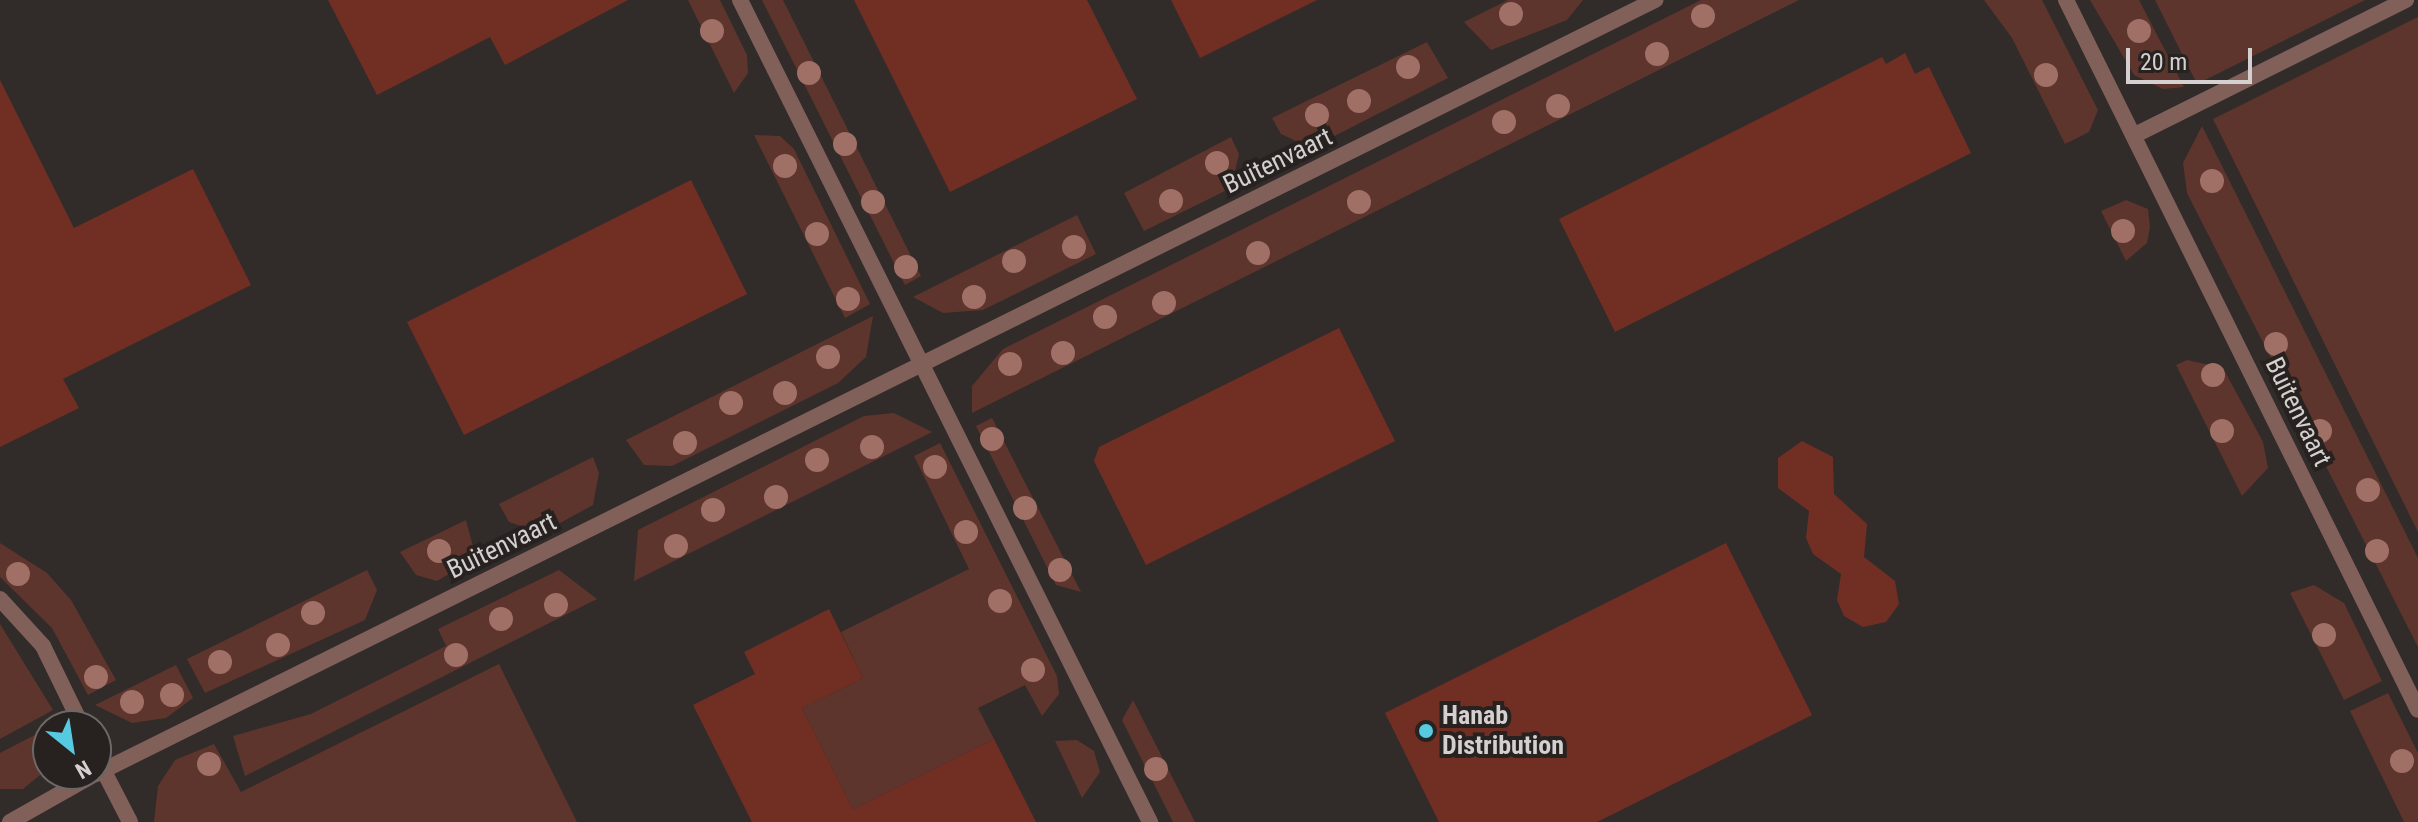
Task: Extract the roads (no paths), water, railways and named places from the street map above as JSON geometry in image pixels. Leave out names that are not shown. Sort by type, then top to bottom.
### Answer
[{"type":"street","points":[[740,0],[1150,822]]},
{"type":"street","name":"Buitenvaart","points":[[112,761],[1655,0]]},
{"type":"street","name":"Buitenvaart","points":[[2066,0],[2418,710]]},
{"type":"street","points":[[2135,135],[2406,0]]},
{"type":"street","points":[[0,599],[43,646],[74,710]]},
{"type":"street","name":"Buitenvaart","points":[[10,822],[62,790]]},
{"type":"street","points":[[111,790],[130,822]]},
{"type":"place","name":"Hanab Distribution","points":[[1426,731]]}]
